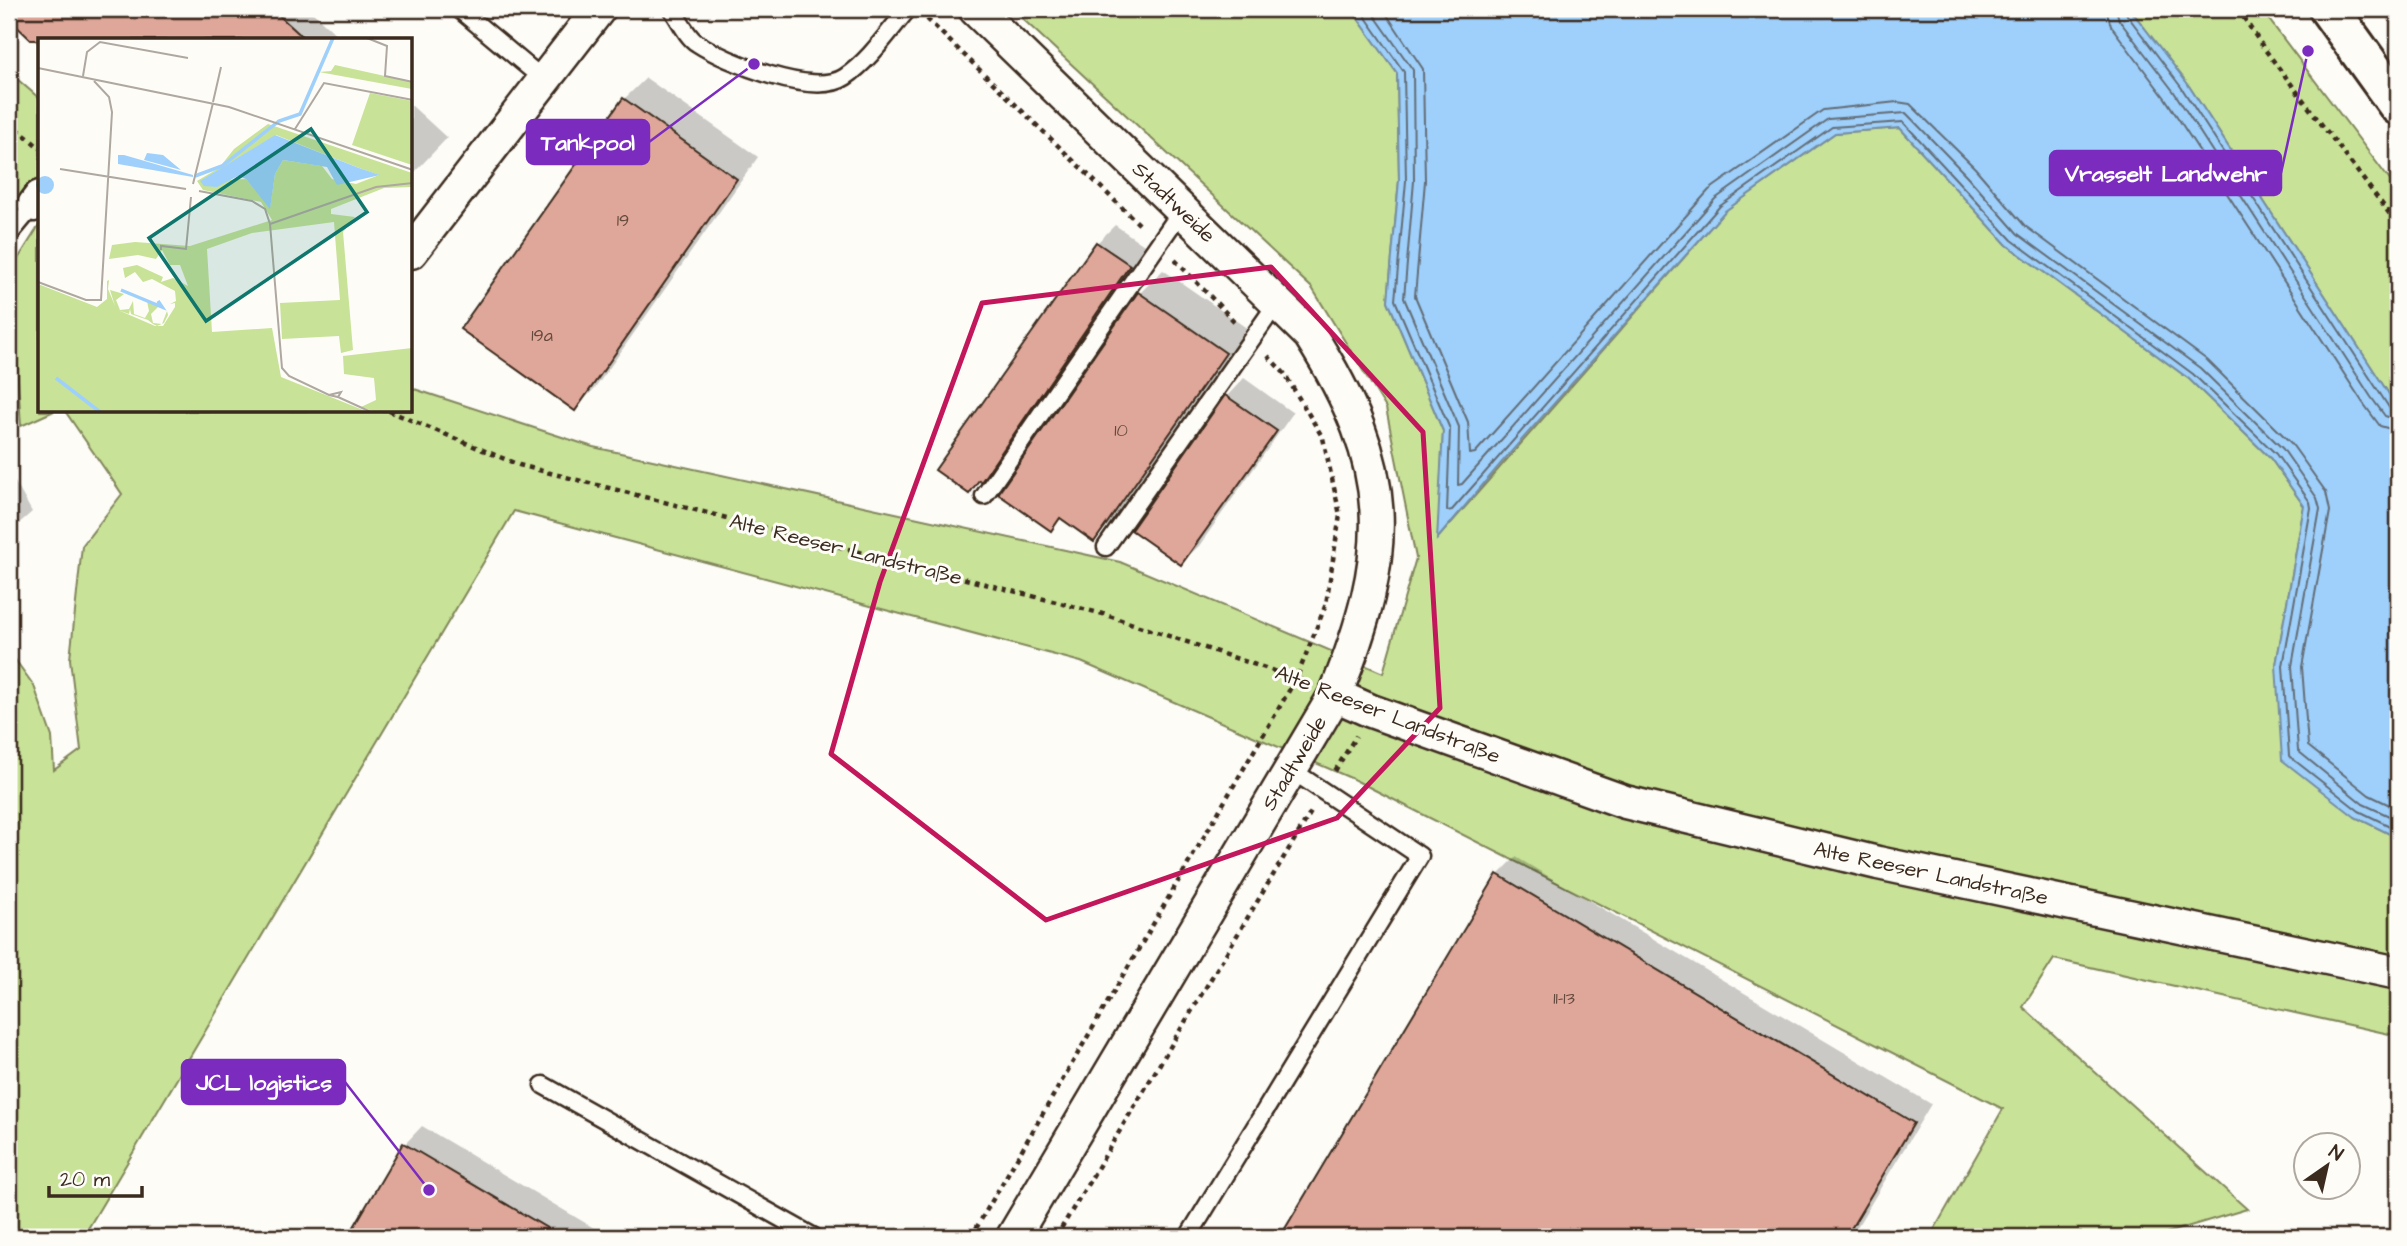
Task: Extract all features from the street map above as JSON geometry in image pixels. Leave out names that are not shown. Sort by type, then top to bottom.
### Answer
[{"type":"main road","points":[[2329,9],[2398,105]]},
{"type":"street","points":[[413,249],[599,9]]},
{"type":"street","name":"Stadtweide","points":[[975,9],[1310,335],[1341,384],[1363,437],[1379,504],[1376,564],[1359,636],[1335,695],[1013,1237]]},
{"type":"street","name":"Alte Reeser Landstraße","points":[[1335,695],[1371,711],[1625,802],[1878,863],[2398,973]]},
{"type":"lane","points":[[459,9],[544,80]]},
{"type":"lane","points":[[671,9],[695,42],[751,69],[802,84],[844,78],[908,9]]},
{"type":"lane","points":[[10,236],[37,201]]},
{"type":"lane","points":[[984,496],[1182,210]]},
{"type":"lane","points":[[1106,547],[1277,303]]},
{"type":"lane","points":[[1188,1237],[1420,856],[1290,769]]},
{"type":"lane","points":[[543,1085],[814,1237]]},
{"type":"path","points":[[2238,9],[2263,47],[2398,225]]},
{"type":"path","points":[[926,18],[1160,244],[1284,373],[1323,438],[1340,515],[1326,604],[1297,677],[971,1237]]},
{"type":"path","points":[[9,122],[38,146]]},
{"type":"path","name":"Alte Reeser Landstraße","points":[[394,413],[519,465],[1103,614],[1297,677],[1335,695]]},
{"type":"path","points":[[1056,1237],[1371,711]]},
{"type":"highlighted area","points":[[1271,267],[1423,432],[1440,708],[1337,818],[1046,920],[831,754],[880,582],[982,303]]},
{"type":"green space","points":[[1012,9],[1351,9],[1397,73],[1399,180],[1388,301],[1443,431],[1438,538],[1725,211],[1835,133],[1900,128],[2007,245],[2189,379],[2271,459],[2304,506],[2276,665],[2355,817],[2398,838],[2398,1036],[2054,959],[2023,1007],[2247,1209],[2153,1237],[1930,1237],[2003,1109],[1353,779],[1081,662],[514,511],[83,1237],[9,1237],[9,651],[34,686],[52,737],[54,770],[81,750],[70,659],[82,546],[122,494],[66,413],[413,413],[413,389],[593,447],[1120,562],[1383,673],[1416,558],[1386,408],[1312,288]]},
{"type":"green space","points":[[2130,9],[2261,9],[2398,191],[2398,408],[2187,83]]},
{"type":"green space","points":[[9,72],[38,97],[38,210],[24,200],[9,213]]},
{"type":"green space","points":[[38,227],[38,413],[50,413],[21,426],[14,317],[16,262]]},
{"type":"water","points":[[1351,9],[2130,9],[2187,83],[2398,408],[2398,838],[2355,817],[2282,760],[2276,665],[2304,506],[2271,459],[2189,379],[2007,245],[1900,128],[1835,133],[1725,211],[1437,539],[1443,431],[1388,301],[1399,180],[1397,73]]},
{"type":"building","points":[[9,9],[272,9],[304,38],[31,40],[9,19]]},
{"type":"building","points":[[623,98],[737,179],[575,411],[460,329]]},
{"type":"building","points":[[1096,242],[1130,265],[981,482],[979,480],[969,494],[935,470]]},
{"type":"building","points":[[1138,292],[1226,353],[1094,542],[1060,518],[1051,531],[998,494]]},
{"type":"building","points":[[1225,395],[1277,431],[1181,565],[1131,530]]},
{"type":"building","points":[[1497,874],[1914,1123],[1846,1237],[1280,1237]]},
{"type":"building","points":[[403,1143],[562,1237],[348,1237]]},
{"type":"place","name":"Vrasselt Landwehr","points":[[2308,51]]},
{"type":"place","name":"Tankpool","points":[[754,64]]},
{"type":"place","name":"JCL logistics","points":[[429,1190]]}]
